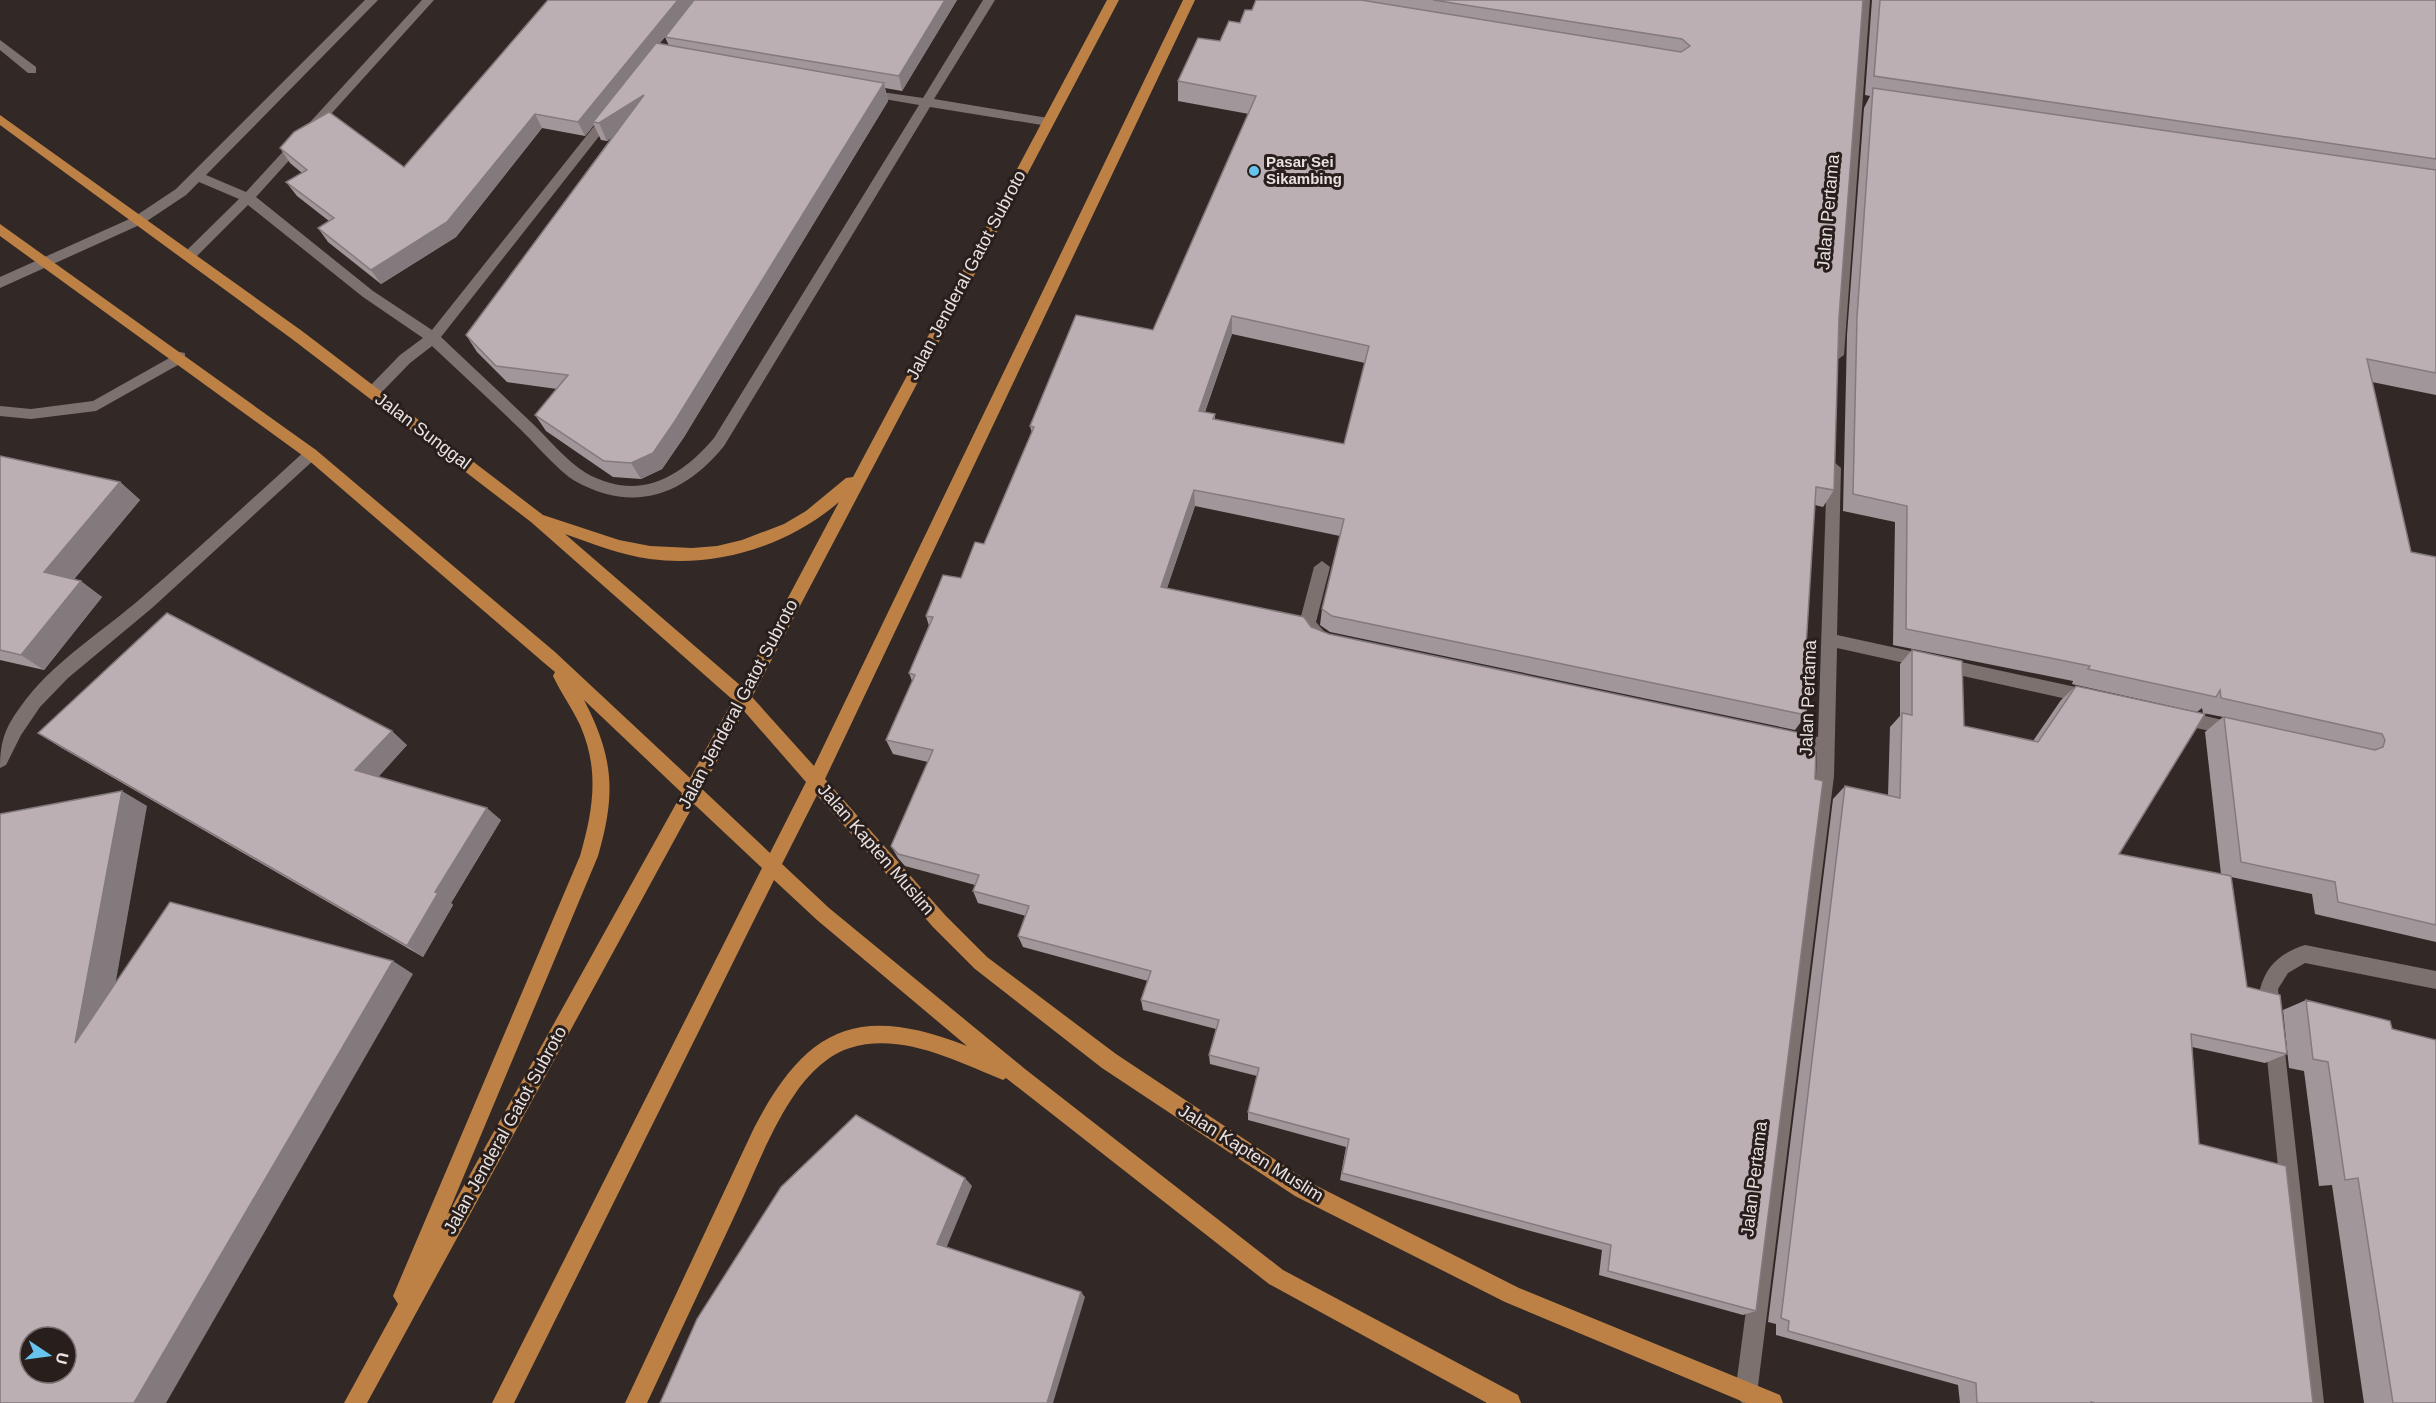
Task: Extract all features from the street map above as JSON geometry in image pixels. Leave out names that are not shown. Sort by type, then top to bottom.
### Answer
[{"type":"main road","name":"Jalan Jenderal Gatot Subroto","points":[[355,1403],[743,698],[1113,0]]},
{"type":"main road","points":[[504,1403],[816,778],[1189,0]]},
{"type":"main road","name":"Jalan Sunggal","points":[[0,119],[373,392],[536,518],[743,698],[816,778]]},
{"type":"main road","points":[[0,229],[46,260],[311,454],[549,657],[771,868],[886,968],[1018,1076],[1276,1277],[1456,1377],[1510,1403]]},
{"type":"main road","points":[[536,518],[642,550],[664,554],[726,551],[751,545],[792,528],[836,498],[862,471]]},
{"type":"main road","points":[[368,1380],[585,867],[599,825],[604,798],[604,774],[600,757],[584,714],[549,657]]},
{"type":"main road","name":"Jalan Kapten Muslim","points":[[816,778],[939,921],[981,963],[1109,1061],[1302,1189],[1512,1295],[1772,1403]]},
{"type":"main road","points":[[636,1403],[785,1091],[812,1060],[837,1043],[858,1036],[890,1034],[919,1038],[1018,1076]]},
{"type":"street","points":[[0,283],[46,260],[139,220],[199,177],[372,0]]},
{"type":"street","points":[[189,256],[248,198],[428,0]]},
{"type":"street","points":[[199,177],[248,198],[368,294],[433,338],[579,476],[602,488],[628,494],[669,485],[693,472],[718,442],[924,102],[989,0]]},
{"type":"street","name":"Jalan Pertama","points":[[1837,370],[1863,101],[1864,0]]},
{"type":"street","points":[[0,44],[32,70]]},
{"type":"street","points":[[847,89],[1048,122]]},
{"type":"street","points":[[373,392],[405,359],[433,338],[622,100]]},
{"type":"street","points":[[0,411],[31,414],[96,406],[180,357]]},
{"type":"street","name":"Jalan Pertama","points":[[1746,1394],[1826,776],[1835,452]]},
{"type":"street","points":[[0,760],[15,730],[34,702],[62,673],[154,596],[311,454]]},
{"type":"street","points":[[1322,567],[1307,624],[1316,635],[1338,642]]},
{"type":"street","points":[[1830,640],[2109,701]]},
{"type":"street","points":[[2167,714],[2248,732]]},
{"type":"street","points":[[1768,734],[1827,746]]},
{"type":"street","points":[[2313,1403],[2268,989],[2271,976],[2294,956],[2305,954],[2436,980]]},
{"type":"building","points":[[548,0],[678,0],[578,122],[535,114],[447,222],[371,270],[318,228],[334,218],[286,182],[307,170],[280,148],[294,132],[329,112],[404,167]]},
{"type":"building","points":[[694,0],[945,0],[899,76],[665,37]]},
{"type":"building","points":[[1256,0],[1361,0],[1681,52],[1690,46],[1682,39],[1433,0],[1863,0],[1839,317],[1834,490],[1816,487],[1805,663],[1809,664],[1806,715],[1332,616],[1322,609],[1344,519],[1194,490],[1161,587],[1304,617],[1311,627],[1329,634],[1805,734],[1804,747],[1816,750],[1815,779],[1823,781],[1756,1311],[1608,1271],[1611,1245],[1342,1173],[1349,1139],[1248,1112],[1259,1068],[1209,1055],[1219,1020],[1141,1000],[1151,971],[1018,936],[1029,906],[973,891],[979,875],[898,854],[891,846],[933,750],[886,740],[915,675],[909,673],[933,617],[926,616],[943,575],[961,578],[975,542],[984,544],[1034,427],[1030,426],[1076,315],[1153,330],[1256,96],[1178,81],[1198,38],[1220,41],[1229,21],[1240,23],[1245,10],[1252,10]],"holes":[[[1232,316],[1369,346],[1344,444],[1213,419],[1215,414],[1199,411]]]},
{"type":"building","points":[[1880,0],[2436,0],[2436,159],[1874,76]]},
{"type":"building","points":[[656,43],[884,83],[653,453],[631,463],[604,461],[535,415],[568,375],[496,366],[466,335],[644,95],[599,123],[593,122]]},
{"type":"building","points":[[1873,88],[2436,170],[2436,373],[2367,359],[2411,552],[2436,557],[2436,925],[2338,902],[2335,882],[2241,862],[2224,717],[2375,750],[2383,747],[2385,740],[2382,734],[2221,698],[2220,690],[2216,697],[2088,669],[2090,666],[1906,629],[1907,506],[1853,494],[1857,317]]},
{"type":"building","points":[[0,456],[120,482],[44,572],[81,581],[21,655],[0,650]]},
{"type":"building","points":[[167,613],[392,731],[355,770],[487,808],[435,892],[438,893],[407,946],[38,733]]},
{"type":"building","points":[[1912,650],[1962,661],[1964,726],[2038,742],[2076,686],[2205,714],[2119,854],[2231,876],[2247,987],[2280,995],[2287,1054],[2191,1034],[2199,1144],[2286,1166],[2313,1403],[1977,1403],[1976,1383],[1788,1331],[1789,1321],[1781,1318],[1845,786],[1900,798],[1902,713],[1912,715]]},
{"type":"building","points":[[122,791],[75,1043],[170,902],[393,961],[134,1403],[0,1403],[0,814]]},
{"type":"building","points":[[2306,1000],[2390,1021],[2392,1029],[2436,1040],[2436,1403],[2393,1403],[2358,1178],[2345,1180],[2328,1062],[2313,1059]]},
{"type":"building","points":[[856,1115],[965,1178],[937,1244],[1081,1292],[1047,1403],[660,1403],[697,1319],[781,1187]]},
{"type":"place","name":"Pasar Sei Sikambing","points":[[1254,171]]}]
